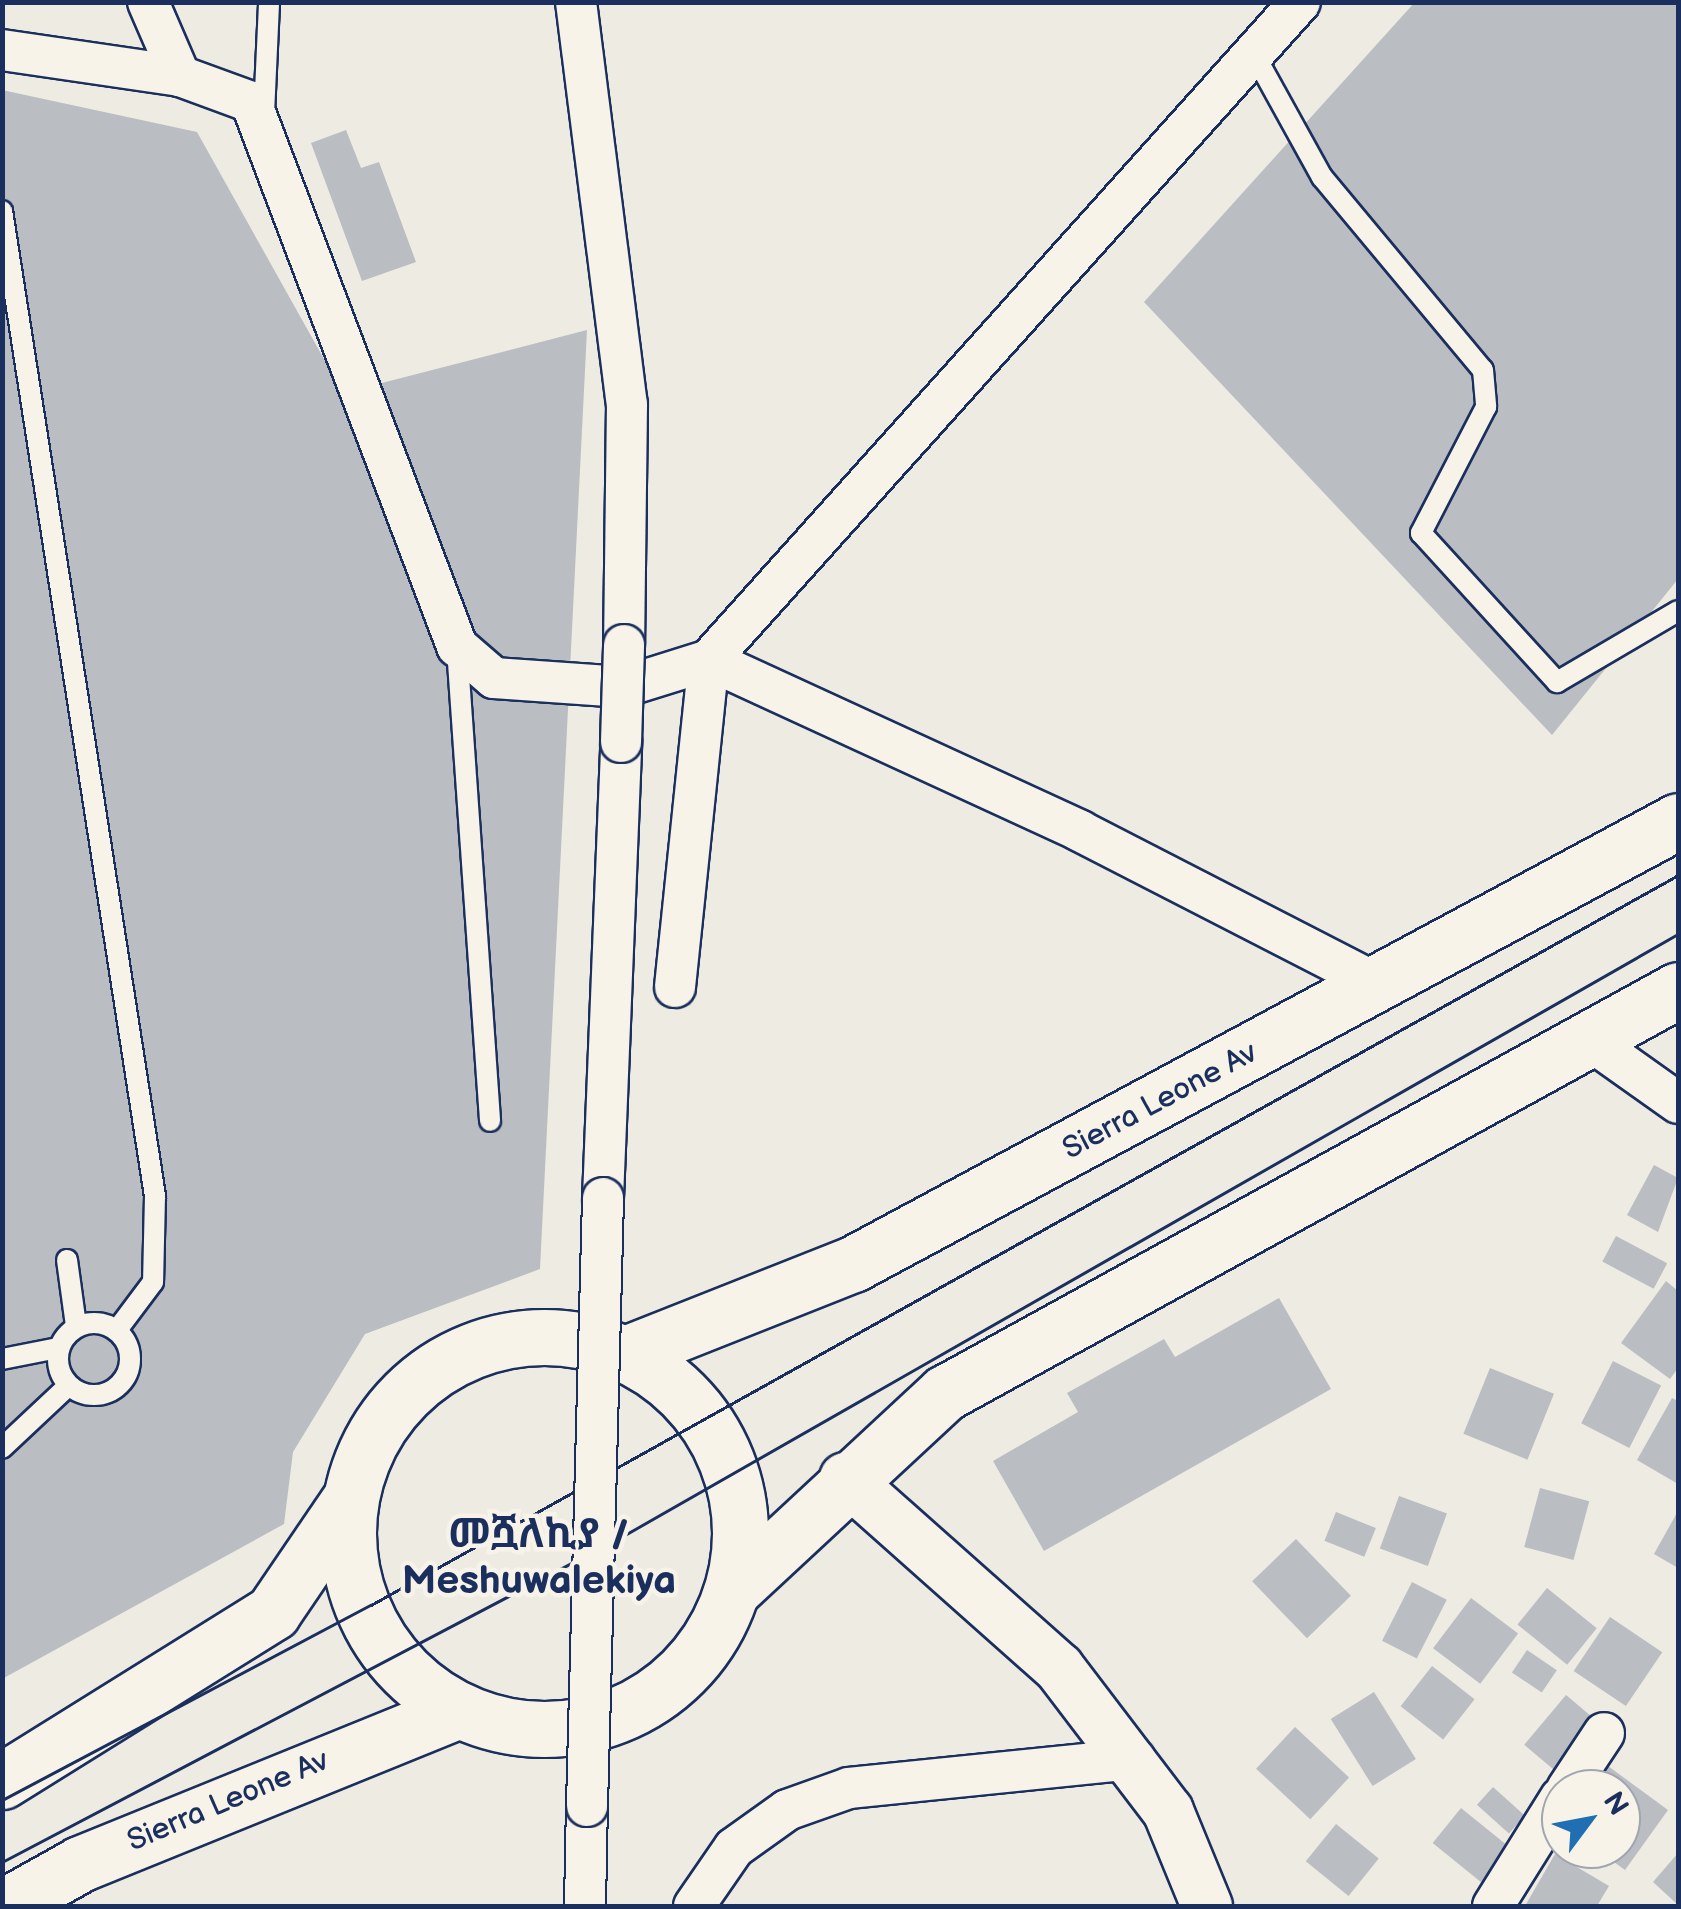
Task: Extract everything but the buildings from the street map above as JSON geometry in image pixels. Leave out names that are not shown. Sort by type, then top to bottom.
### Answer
[{"type":"main road","name":"Sierra Leone Av","points":[[628,1354],[854,1264],[1678,821]]},
{"type":"main road","points":[[349,1500],[349,1563],[369,1623],[406,1674],[457,1711],[541,1732],[625,1715],[694,1664],[735,1588],[845,1478],[945,1393],[1678,990]]},
{"type":"main road","points":[[2,1781],[273,1612],[349,1500],[373,1432],[438,1368],[486,1343],[558,1335],[628,1354],[685,1394],[724,1452],[742,1519],[735,1588]]},
{"type":"main road","name":"Sierra Leone Av","points":[[5,1906],[80,1864],[457,1711]]},
{"type":"street","points":[[148,2],[180,76]]},
{"type":"street","points":[[576,2],[627,404],[624,645],[603,1198],[585,1906]]},
{"type":"street","points":[[2,50],[180,76],[234,92],[264,116],[456,646],[494,678],[537,688],[624,687],[709,660],[1300,2]]},
{"type":"street","points":[[709,660],[1080,831],[1378,984]]},
{"type":"street","points":[[675,987],[709,660]]},
{"type":"street","points":[[1588,1040],[1678,1103]]},
{"type":"street","points":[[845,1478],[1058,1668],[1135,1759],[1207,1906]]},
{"type":"street","points":[[1580,1769],[1604,1733]]},
{"type":"street","points":[[694,1906],[734,1848],[787,1810],[849,1788],[1135,1759]]},
{"type":"street","points":[[1493,1906],[1541,1830]]},
{"type":"lane","points":[[264,116],[268,2]]},
{"type":"lane","points":[[1254,54],[1322,177],[1484,370],[1486,407],[1421,533],[1557,682],[1678,612]]},
{"type":"lane","points":[[2,211],[155,1196],[152,1282],[116,1330]]},
{"type":"lane","points":[[456,646],[490,1122]]},
{"type":"lane","points":[[2,1359],[58,1348],[76,1326],[67,1260]]},
{"type":"lane","points":[[76,1326],[116,1330]]},
{"type":"lane","points":[[68,1386],[98,1396],[122,1382],[130,1355],[116,1330]]},
{"type":"lane","points":[[58,1348],[68,1386]]},
{"type":"lane","points":[[2,1448],[68,1386]]},
{"type":"tram line","points":[[2,1800],[371,1605],[1678,875]]},
{"type":"tram line","points":[[2,1862],[623,1536],[1678,934]]},
{"type":"district","name":"መሿለኪያ / Meshuwalekiya","points":[[539,1558]]}]
